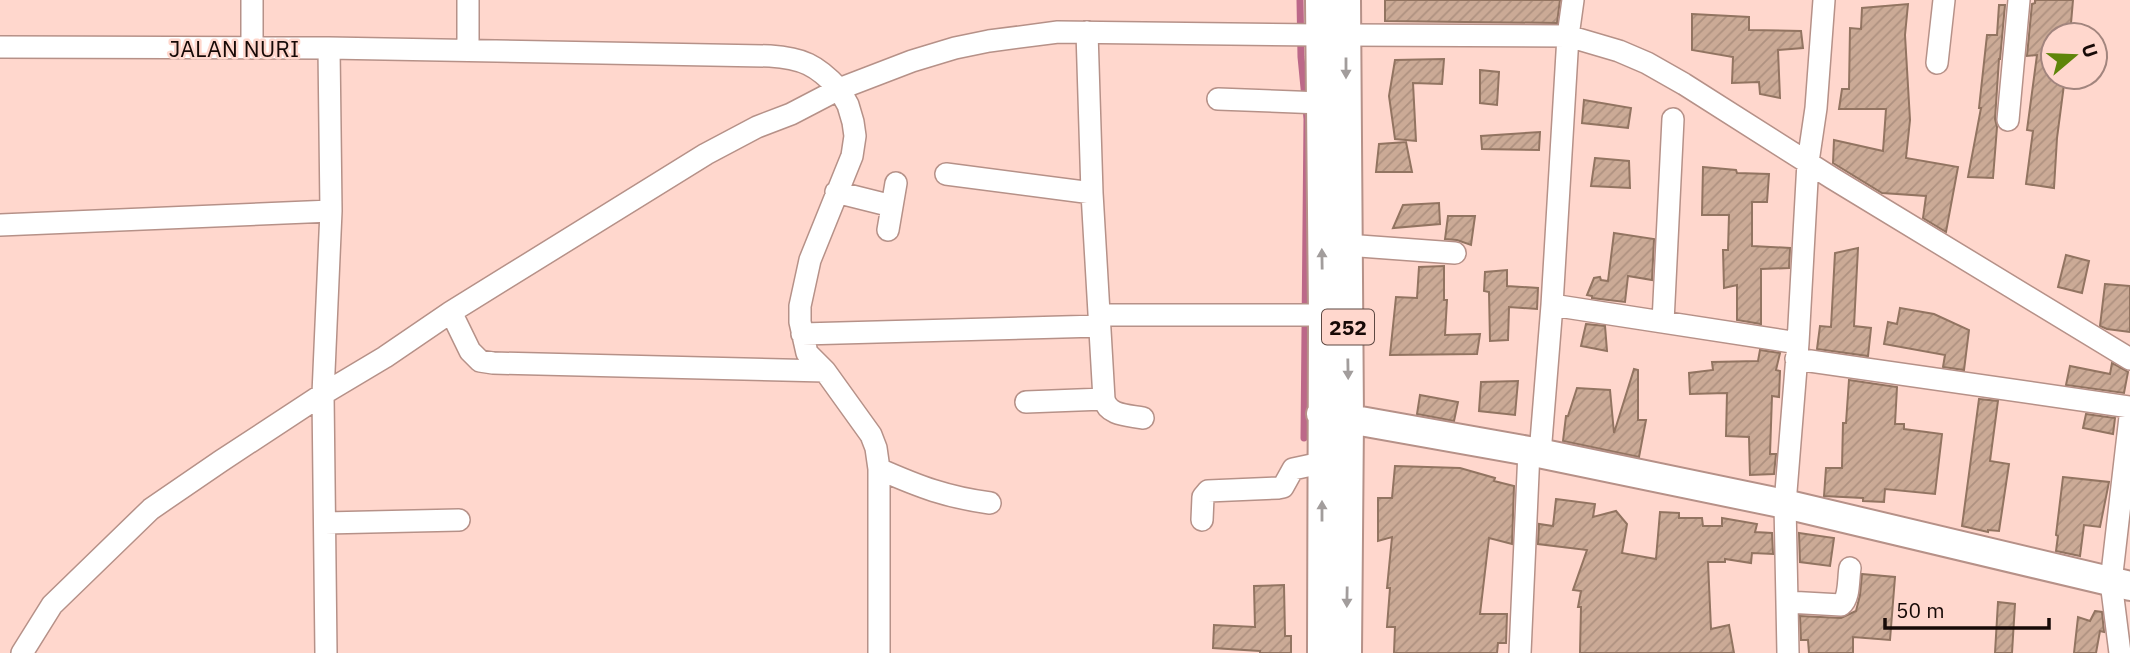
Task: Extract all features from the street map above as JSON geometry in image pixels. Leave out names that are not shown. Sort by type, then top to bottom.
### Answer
[{"type":"main road","name":"252","points":[[1320,0],[1316,35],[1320,103],[1309,315],[1321,414],[1322,653]]},
{"type":"main road","name":"252","points":[[1316,35],[1346,0]]},
{"type":"main road","name":"252","points":[[1320,103],[1346,245],[1349,419],[1347,653]]},
{"type":"main road","points":[[1321,414],[1534,453],[1785,504],[2120,584]]},
{"type":"street","points":[[252,0],[253,48]]},
{"type":"street","points":[[468,0],[468,50]]},
{"type":"street","points":[[1520,653],[1534,453],[1552,306],[1568,36],[1573,0]]},
{"type":"street","points":[[1788,653],[1785,504],[1808,162],[1816,108],[1824,0]]},
{"type":"street","points":[[1937,63],[1944,0]]},
{"type":"street","points":[[2008,120],[2019,0]]},
{"type":"street","points":[[22,653],[52,606],[151,509],[451,312],[706,154],[757,127],[791,114],[839,89],[912,61],[989,41],[1058,32],[1568,36],[1619,51],[1664,72],[2130,359]]},
{"type":"street","points":[[1087,32],[1092,193],[1104,399],[1110,411],[1143,418]]},
{"type":"street","name":"JALAN NURI","points":[[0,47],[329,48],[792,57],[810,64],[826,75],[839,89]]},
{"type":"street","points":[[326,653],[323,394],[331,211],[329,48]]},
{"type":"street","points":[[839,89],[850,113],[855,136],[852,156],[810,260],[800,306],[802,334],[807,353],[825,370],[871,435],[876,448],[879,469],[879,653]]},
{"type":"street","points":[[1219,99],[1320,103]]},
{"type":"street","points":[[1663,322],[1673,119]]},
{"type":"street","points":[[946,174],[1092,193]]},
{"type":"street","points":[[888,230],[896,183]]},
{"type":"street","points":[[836,192],[892,206]]},
{"type":"street","points":[[0,225],[331,211]]},
{"type":"street","points":[[1346,245],[1455,253]]},
{"type":"street","points":[[1552,306],[1663,322],[1797,351],[2130,407]]},
{"type":"street","points":[[451,312],[470,351],[480,361],[825,370]]},
{"type":"street","points":[[802,334],[1100,320],[1309,315]]},
{"type":"street","points":[[1026,402],[1104,399]]},
{"type":"street","points":[[2120,653],[2120,584],[2130,417]]},
{"type":"street","points":[[1202,520],[1203,497],[1208,491],[1283,487],[1293,469],[1321,463]]},
{"type":"street","points":[[879,469],[933,492],[990,503]]},
{"type":"street","points":[[325,523],[459,520]]},
{"type":"street","points":[[1787,602],[1841,605],[1845,602],[1850,568]]},
{"type":"building","points":[[1385,0],[1560,0],[1557,23],[1385,21]]},
{"type":"building","points":[[2035,0],[2073,0],[2071,21],[2039,21],[2039,91],[2063,91],[2054,188],[2026,184],[2033,131],[2027,130],[2037,55],[2027,56],[2032,4]]},
{"type":"building","points":[[1908,4],[1905,35],[1910,120],[1906,158],[1958,167],[1946,232],[1923,218],[1926,196],[1882,193],[1833,163],[1834,140],[1883,151],[1886,109],[1839,109],[1842,89],[1849,89],[1850,28],[1861,29],[1862,8]]},
{"type":"building","points":[[1999,5],[2005,5],[1999,59],[1993,178],[1968,177],[1981,108],[1987,35],[1997,35]]},
{"type":"building","points":[[1692,14],[1749,17],[1749,30],[1801,31],[1803,48],[1778,50],[1780,98],[1760,94],[1759,82],[1732,83],[1733,57],[1692,50]]},
{"type":"building","points":[[1444,59],[1442,84],[1413,83],[1416,141],[1395,139],[1389,96],[1395,60]]},
{"type":"building","points":[[1480,70],[1499,72],[1497,105],[1480,103]]},
{"type":"building","points":[[1584,100],[1631,108],[1628,128],[1582,123]]},
{"type":"building","points":[[1540,132],[1539,150],[1482,149],[1481,136]]},
{"type":"building","points":[[1406,142],[1412,172],[1376,172],[1379,144]]},
{"type":"building","points":[[1595,158],[1629,161],[1630,188],[1591,186]]},
{"type":"building","points":[[1703,167],[1736,170],[1737,173],[1769,174],[1767,202],[1752,202],[1752,246],[1790,248],[1789,268],[1761,269],[1761,324],[1737,320],[1737,285],[1724,288],[1723,250],[1728,250],[1729,215],[1702,215]]},
{"type":"building","points":[[1439,203],[1440,224],[1393,228],[1403,205]]},
{"type":"building","points":[[1448,216],[1475,216],[1471,245],[1445,239]]},
{"type":"building","points":[[1614,233],[1654,239],[1652,280],[1628,276],[1625,302],[1587,295],[1594,278],[1600,277],[1601,280],[1608,281]]},
{"type":"building","points":[[1858,248],[1854,326],[1871,328],[1868,356],[1817,349],[1820,326],[1831,327],[1835,253]]},
{"type":"building","points":[[2066,255],[2089,261],[2082,293],[2058,287]]},
{"type":"building","points":[[1444,266],[1444,300],[1447,300],[1445,335],[1480,334],[1477,354],[1390,355],[1396,297],[1417,298],[1419,267]]},
{"type":"building","points":[[1507,270],[1507,286],[1538,288],[1537,309],[1509,307],[1508,340],[1490,341],[1489,292],[1484,291],[1485,272]]},
{"type":"building","points":[[2105,284],[2130,286],[2130,332],[2100,326]]},
{"type":"building","points":[[1900,308],[1934,314],[1969,330],[1964,370],[1943,367],[1945,355],[1884,344],[1888,322],[1897,324]]},
{"type":"building","points":[[1586,324],[1605,326],[1607,351],[1581,346]]},
{"type":"building","points":[[1760,350],[1780,353],[1776,370],[1780,371],[1779,397],[1772,396],[1770,454],[1776,454],[1774,474],[1750,475],[1749,437],[1726,436],[1727,393],[1690,394],[1689,373],[1713,370],[1712,362],[1758,361]]},
{"type":"building","points":[[2112,363],[2128,372],[2124,393],[2066,385],[2070,366],[2110,374]]},
{"type":"building","points":[[1634,369],[1638,370],[1638,420],[1646,420],[1639,457],[1563,441],[1566,416],[1577,388],[1610,390],[1614,433]]},
{"type":"building","points":[[1849,380],[1897,387],[1895,424],[1904,424],[1904,429],[1942,434],[1935,494],[1885,489],[1884,502],[1824,496],[1826,468],[1842,468],[1843,423],[1846,423]]},
{"type":"building","points":[[1518,381],[1515,415],[1479,411],[1481,382]]},
{"type":"building","points":[[1420,395],[1458,402],[1454,421],[1417,414]]},
{"type":"building","points":[[1979,399],[1998,401],[1990,461],[2009,464],[1999,531],[1988,532],[1962,526]]},
{"type":"building","points":[[2086,414],[2115,418],[2113,434],[2083,428]]},
{"type":"building","points":[[1395,466],[1460,468],[1514,486],[1512,544],[1489,538],[1480,614],[1507,614],[1506,643],[1498,643],[1497,653],[1394,653],[1395,627],[1387,627],[1390,588],[1387,588],[1392,537],[1378,541],[1378,498],[1392,498]]},
{"type":"building","points":[[2063,477],[2109,482],[2100,527],[2084,525],[2080,556],[2056,551]]},
{"type":"building","points":[[1556,499],[1595,504],[1593,517],[1616,511],[1627,524],[1622,553],[1656,559],[1660,512],[1679,513],[1679,518],[1702,518],[1703,526],[1722,526],[1722,518],[1757,524],[1755,532],[1772,533],[1773,554],[1752,553],[1751,563],[1725,559],[1725,562],[1708,562],[1711,629],[1729,625],[1734,653],[1580,653],[1581,607],[1578,607],[1581,591],[1573,590],[1587,550],[1538,544],[1539,524],[1553,526]]},
{"type":"building","points":[[1799,533],[1834,538],[1830,566],[1800,562]]},
{"type":"building","points":[[1862,574],[1895,577],[1890,640],[1853,637],[1853,653],[1809,653],[1808,640],[1801,640],[1800,616],[1841,618],[1856,611]]},
{"type":"building","points":[[1284,585],[1285,636],[1291,636],[1291,653],[1213,648],[1214,625],[1255,627],[1254,586]]},
{"type":"building","points":[[1998,602],[2015,604],[2012,653],[1995,653]]},
{"type":"building","points":[[2095,611],[2102,612],[2104,632],[2100,631],[2096,653],[2074,653],[2078,617],[2090,621]]},
{"type":"waterway","points":[[1300,0],[1301,57],[1307,119],[1304,438]]}]
